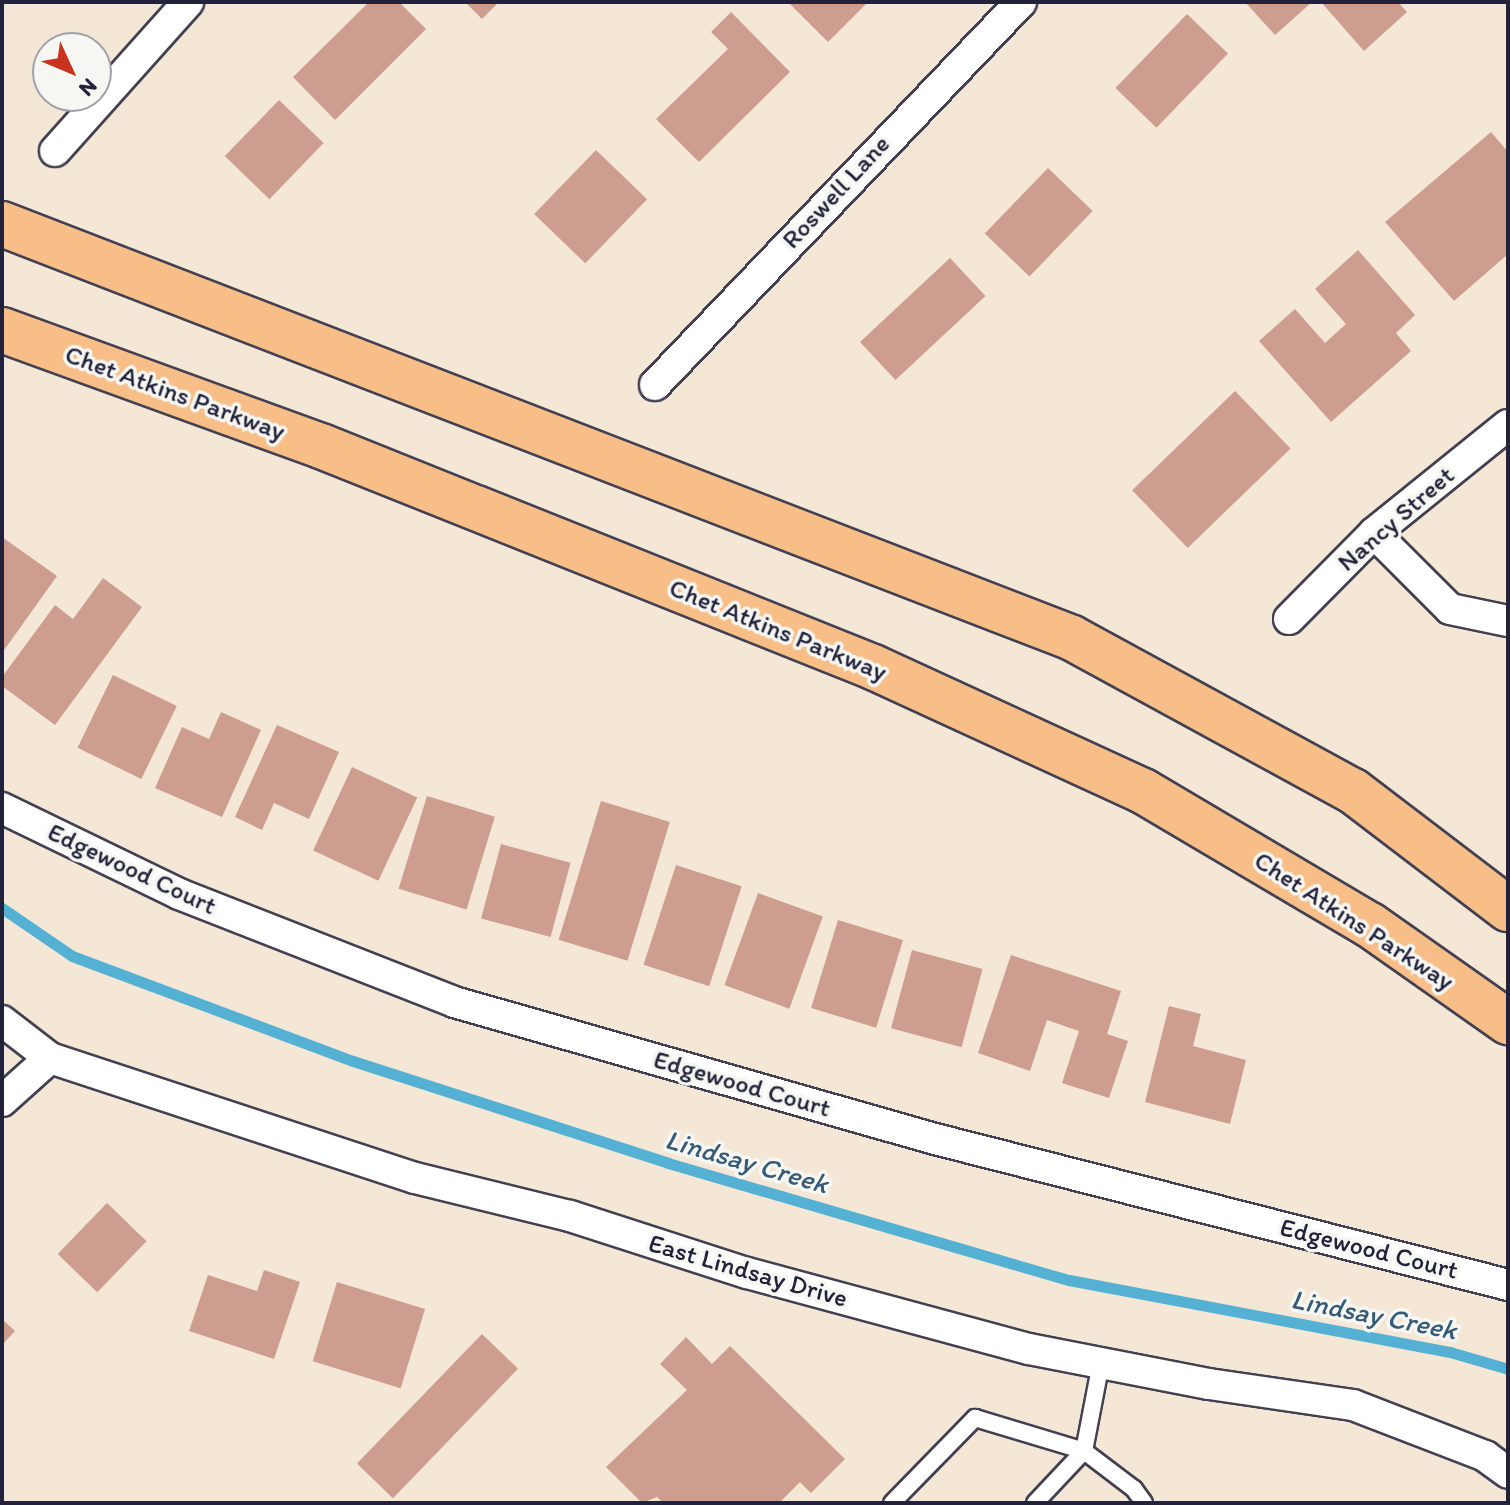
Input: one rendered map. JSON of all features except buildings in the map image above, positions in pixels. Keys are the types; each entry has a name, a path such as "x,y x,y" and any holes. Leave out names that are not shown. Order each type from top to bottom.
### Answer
{"highway":[{"path":"2,224 1072,638 1353,791 1508,909"},
{"name":"Chet Atkins Parkway","path":"2,330 321,446 873,667 1143,791 1370,925 1508,1022"}],"street":[{"path":"55,151 188,2"},
{"name":"Roswell Lane","path":"655,385 1021,2"},
{"name":"Nancy Street","path":"1289,619 1374,533 1508,425"},
{"path":"1374,533 1450,609 1508,621"},
{"name":"Edgewood Court","path":"2,808 179,894 454,1002 935,1139 1508,1285"},
{"name":"East Lindsay Drive","path":"2,1021 50,1058 415,1178 570,1216 762,1277 1029,1349 1353,1405 1485,1456 1508,1473"},
{"path":"2,1101 50,1058"}],"lane":[{"path":"1035,1503 1084,1451 1101,1363"},
{"path":"892,1503 975,1418 1084,1451 1134,1489 1144,1503"}],"waterway":[{"name":"Lindsay Creek","path":"2,908 72,956 353,1061 668,1163 1069,1280 1450,1352 1508,1369"}]}
